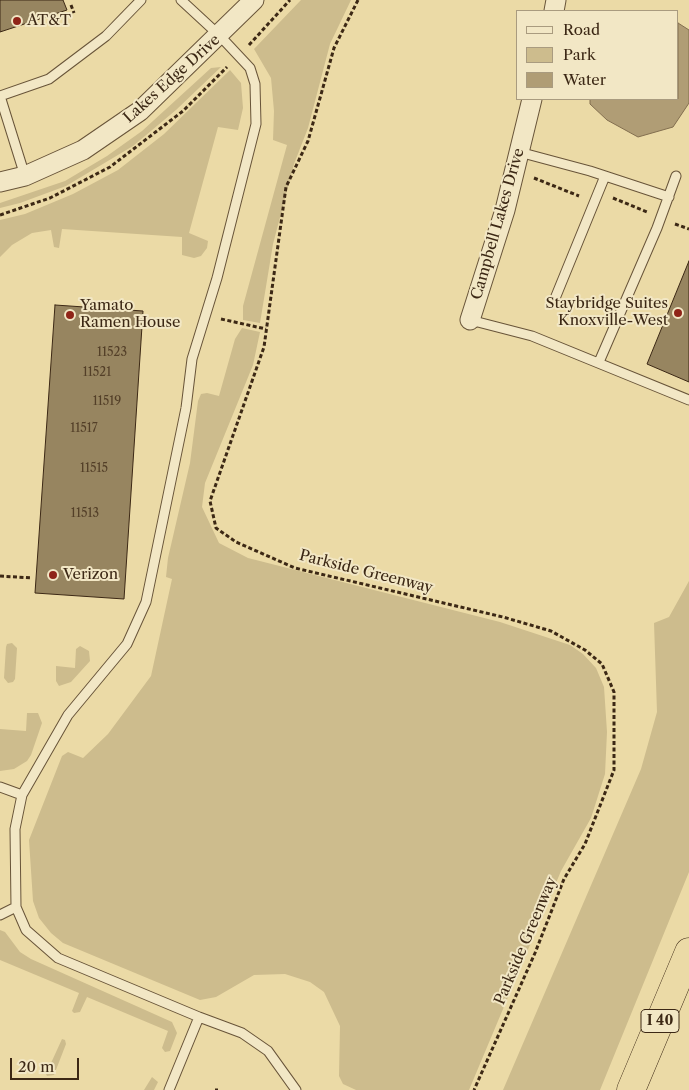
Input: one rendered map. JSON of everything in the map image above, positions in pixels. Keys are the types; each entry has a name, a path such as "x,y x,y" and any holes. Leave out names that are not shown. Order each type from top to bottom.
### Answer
{"highway":[{"name":"I 40","path":"631,1090 689,952"}],"street":[{"name":"Lakes Edge Drive","path":"0,182 25,176 83,150 140,111 220,36 254,0"},
{"name":"Campbell Lakes Drive","path":"470,320 505,210 532,100"}],"lane":[{"path":"25,176 0,96 49,79 106,36 141,0"},
{"path":"181,0 220,36 250,68 255,84 256,124 206,315 192,359 186,408 146,602 127,644 68,714 22,795 14,829 16,906 26,930 58,958 242,1033 268,1051 296,1090"},
{"path":"519,152 605,176 669,197"},
{"path":"556,296 605,176"},
{"path":"599,362 669,197 676,176"},
{"path":"470,320 532,336 689,400"},
{"path":"0,787 22,795"},
{"path":"0,915 16,906"},
{"path":"169,1090 199,1017"}],"path":[{"name":"Parkside Greenway","path":"358,0 334,48 308,141 286,187 264,347 210,501 216,528 236,542 295,568 503,617 551,631 585,650 602,664 614,692 614,770 585,844 564,879 536,954 474,1090"},
{"path":"71,5 74,13"},
{"path":"206,315 266,329"},
{"path":"0,576 32,578"}],"green space":[{"path":"301,0 351,0 330,44 308,128 294,164 273,244 260,323 243,320 243,306 287,145 273,140 274,111 271,78 254,49"},
{"path":"221,67 176,110 133,146 66,186 20,203 0,208 0,203 65,181 107,156 142,131 211,68"},
{"path":"230,70 241,83 243,108 238,130 218,127 189,233 208,241 207,248 201,256 194,258 182,255 182,237 62,229 59,248 54,247 51,230 32,233 12,245 0,257 0,220 25,214 73,194 118,170 164,134"},
{"path":"242,328 260,332 253,365 205,483 202,507 219,543 248,558 500,622 570,645 583,654 596,668 604,687 607,732 605,774 591,818 561,871 469,1090 356,1090 343,1084 339,1076 340,1026 324,992 310,982 285,974 254,975 216,997 200,1000 63,943 51,933 39,918 33,901 29,840 62,756 68,752 83,758 108,734 151,676 172,579 166,577 168,558 190,463 198,401 201,394 207,393 219,396 235,339"},
{"path":"689,581 689,872 600,1090 503,1090 641,769 657,712 654,623 669,617"},
{"path":"12,643 17,648 15,679 13,682 8,683 4,678 6,647 7,644"},
{"path":"80,646 89,651 90,661 71,682 59,686 56,681 56,666 75,668 76,649"},
{"path":"27,713 38,713 42,723 31,755 27,761 14,769 0,771 0,729 26,731"},
{"path":"0,930 5,932 20,952 31,959 172,1022 177,1033 170,1051 165,1052 162,1048 168,1031 87,997 80,1012 74,1013 72,1011 79,993 0,960"},
{"path":"62,1039 65,1040 66,1044 54,1075 47,1076 46,1074"},
{"path":"152,1077 158,1082 154,1090 144,1090"}],"water":[{"path":"679,24 689,30 689,103 673,127 638,137 607,120 590,104 590,100 679,100"}],"building":[{"name":"AT&T","path":"0,0 63,0 67,10 0,32"},
{"name":"Staybridge Suites Knoxville-West","path":"689,261 689,382 647,364"},
{"path":"55,305 143,311 124,599 35,593"}],"place":[{"name":"AT&T","path":"17,21"},
{"name":"Staybridge Suites Knoxville-West","path":"678,313"},
{"name":"Yamato Ramen House","path":"70,315"},
{"name":"Verizon","path":"53,575"}]}
